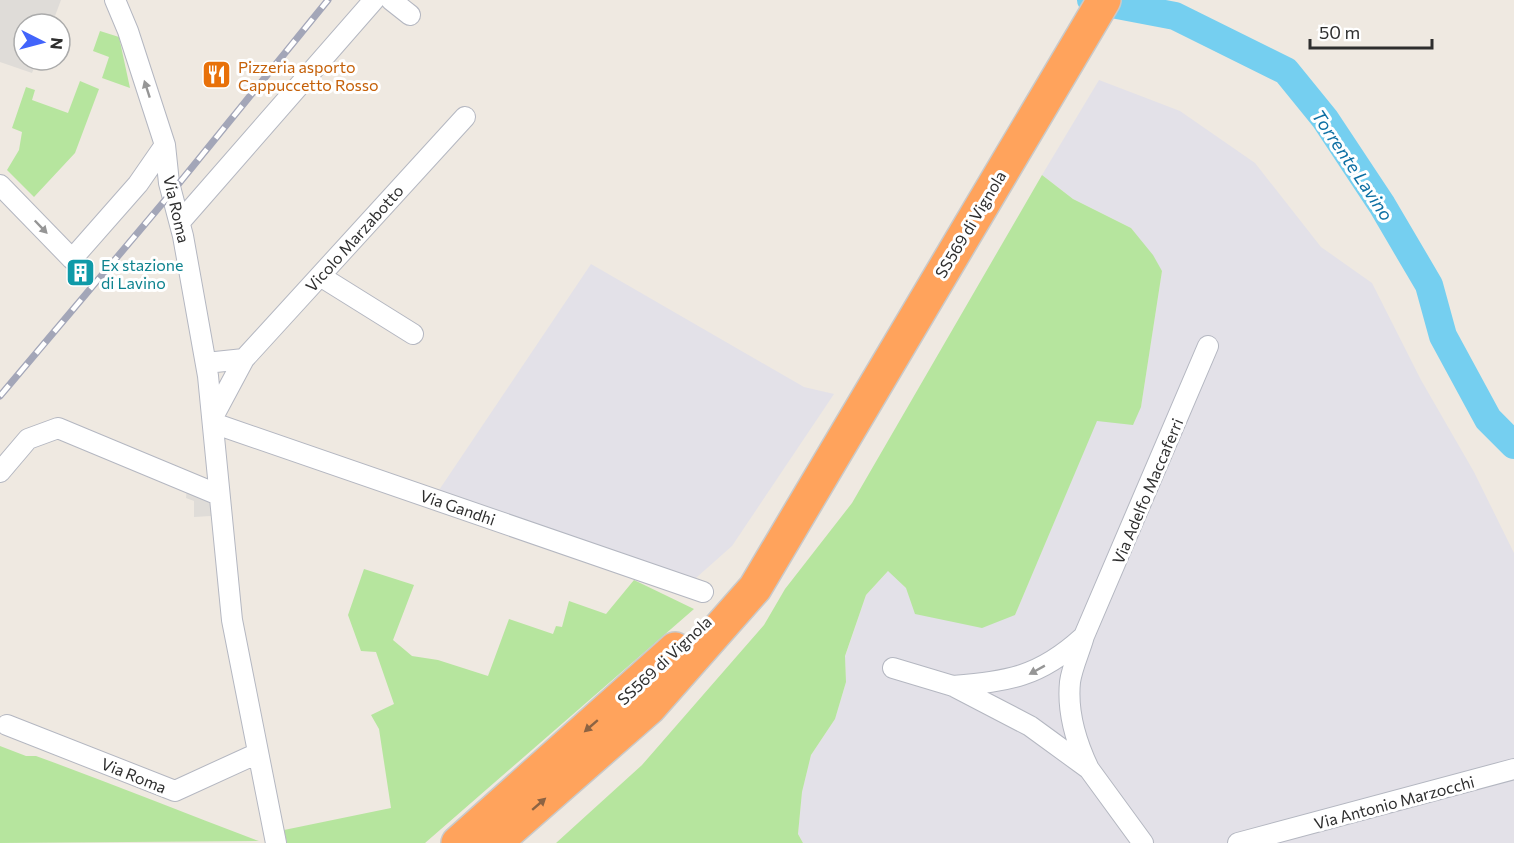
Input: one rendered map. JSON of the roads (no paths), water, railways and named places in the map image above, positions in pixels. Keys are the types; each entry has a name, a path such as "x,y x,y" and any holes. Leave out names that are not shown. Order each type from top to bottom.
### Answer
{"highway":[{"name":"SS569 di Vignola","path":"474,840 732,596 837,447 1104,0"}],"street":[{"name":"Via Roma","path":"115,0 128,31 165,145 169,183 180,222 206,363 232,620 276,843"},
{"path":"180,222 374,0"},
{"path":"391,0 410,15"},
{"name":"Vicolo Marzabotto","path":"213,420 244,359 465,117"},
{"path":"0,185 72,259 138,184 165,145"},
{"path":"138,184 158,179 169,183"},
{"path":"320,276 412,334"},
{"name":"Via Adelfo Maccaferri","path":"1089,769 1078,746 1071,709 1070,681 1084,636 1208,346"},
{"path":"206,363 244,359"},
{"name":"Via Gandhi","path":"213,420 703,591"},
{"path":"0,472 28,439 57,428 219,495"},
{"name":"Via Adelfo Maccaferri","path":"953,686 999,682 1028,675 1064,655 1084,636"},
{"path":"893,668 953,686 1030,726 1089,769 1143,843"},
{"name":"Via Roma","path":"7,724 175,791 258,753"},
{"name":"Via Antonio Marzocchi","path":"1238,843 1514,769"}],"waterway":[{"name":"Torrente Lavino","path":"1091,0 1175,16 1286,71 1325,119 1382,205 1429,285 1443,336 1488,419 1514,445"}],"railway":[{"path":"0,396 172,192 328,0"}],"place":[{"name":"Pizzeria asporto Cappuccetto Rosso","path":"217,75"},
{"name":"Ex stazione di Lavino","path":"80,273"}]}
